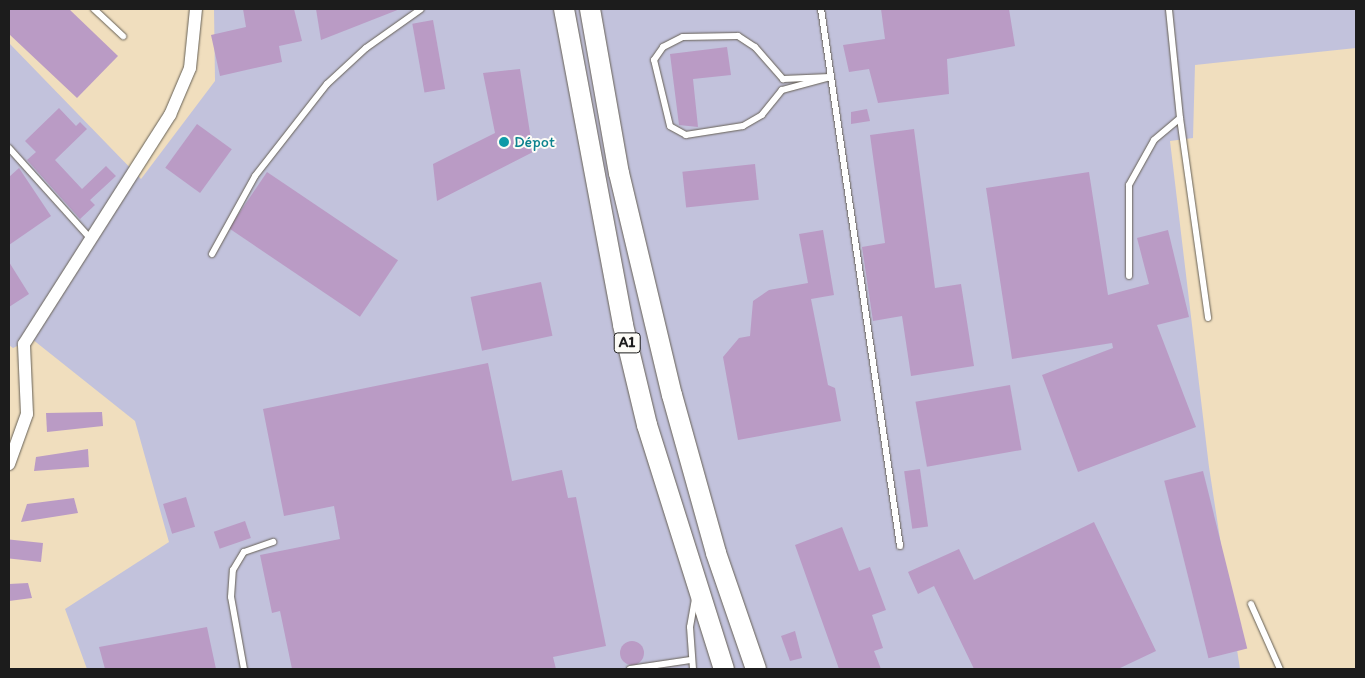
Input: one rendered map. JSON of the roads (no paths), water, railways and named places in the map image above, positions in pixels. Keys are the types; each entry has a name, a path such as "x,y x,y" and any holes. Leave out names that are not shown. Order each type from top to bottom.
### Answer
{"highway":[{"name":"A1","path":"564,9 622,325 696,589 724,669"},
{"name":"A1","path":"590,9 619,173 672,395 716,553 756,669"}],"street":[{"path":"9,464 27,414 24,344 89,237 178,98 196,44 196,9"}],"lane":[{"path":"94,9 122,36"},
{"path":"212,254 255,176 315,97 366,48 421,9"},
{"path":"821,9 900,546"},
{"path":"1169,9 1180,118 1208,318"},
{"path":"738,36 755,47 783,79 830,77 782,90 762,115 743,126 686,135 670,126 664,111 654,60 664,47 683,37 738,36"},
{"path":"1129,276 1129,185 1154,140 1180,118"},
{"path":"9,148 89,237"},
{"path":"244,669 231,597 233,570 244,552 274,542"},
{"path":"692,669 690,660 696,589"},
{"path":"1251,604 1280,669"},
{"path":"630,669 690,660"}],"place":[{"name":"Dépot","path":"504,142"}]}
